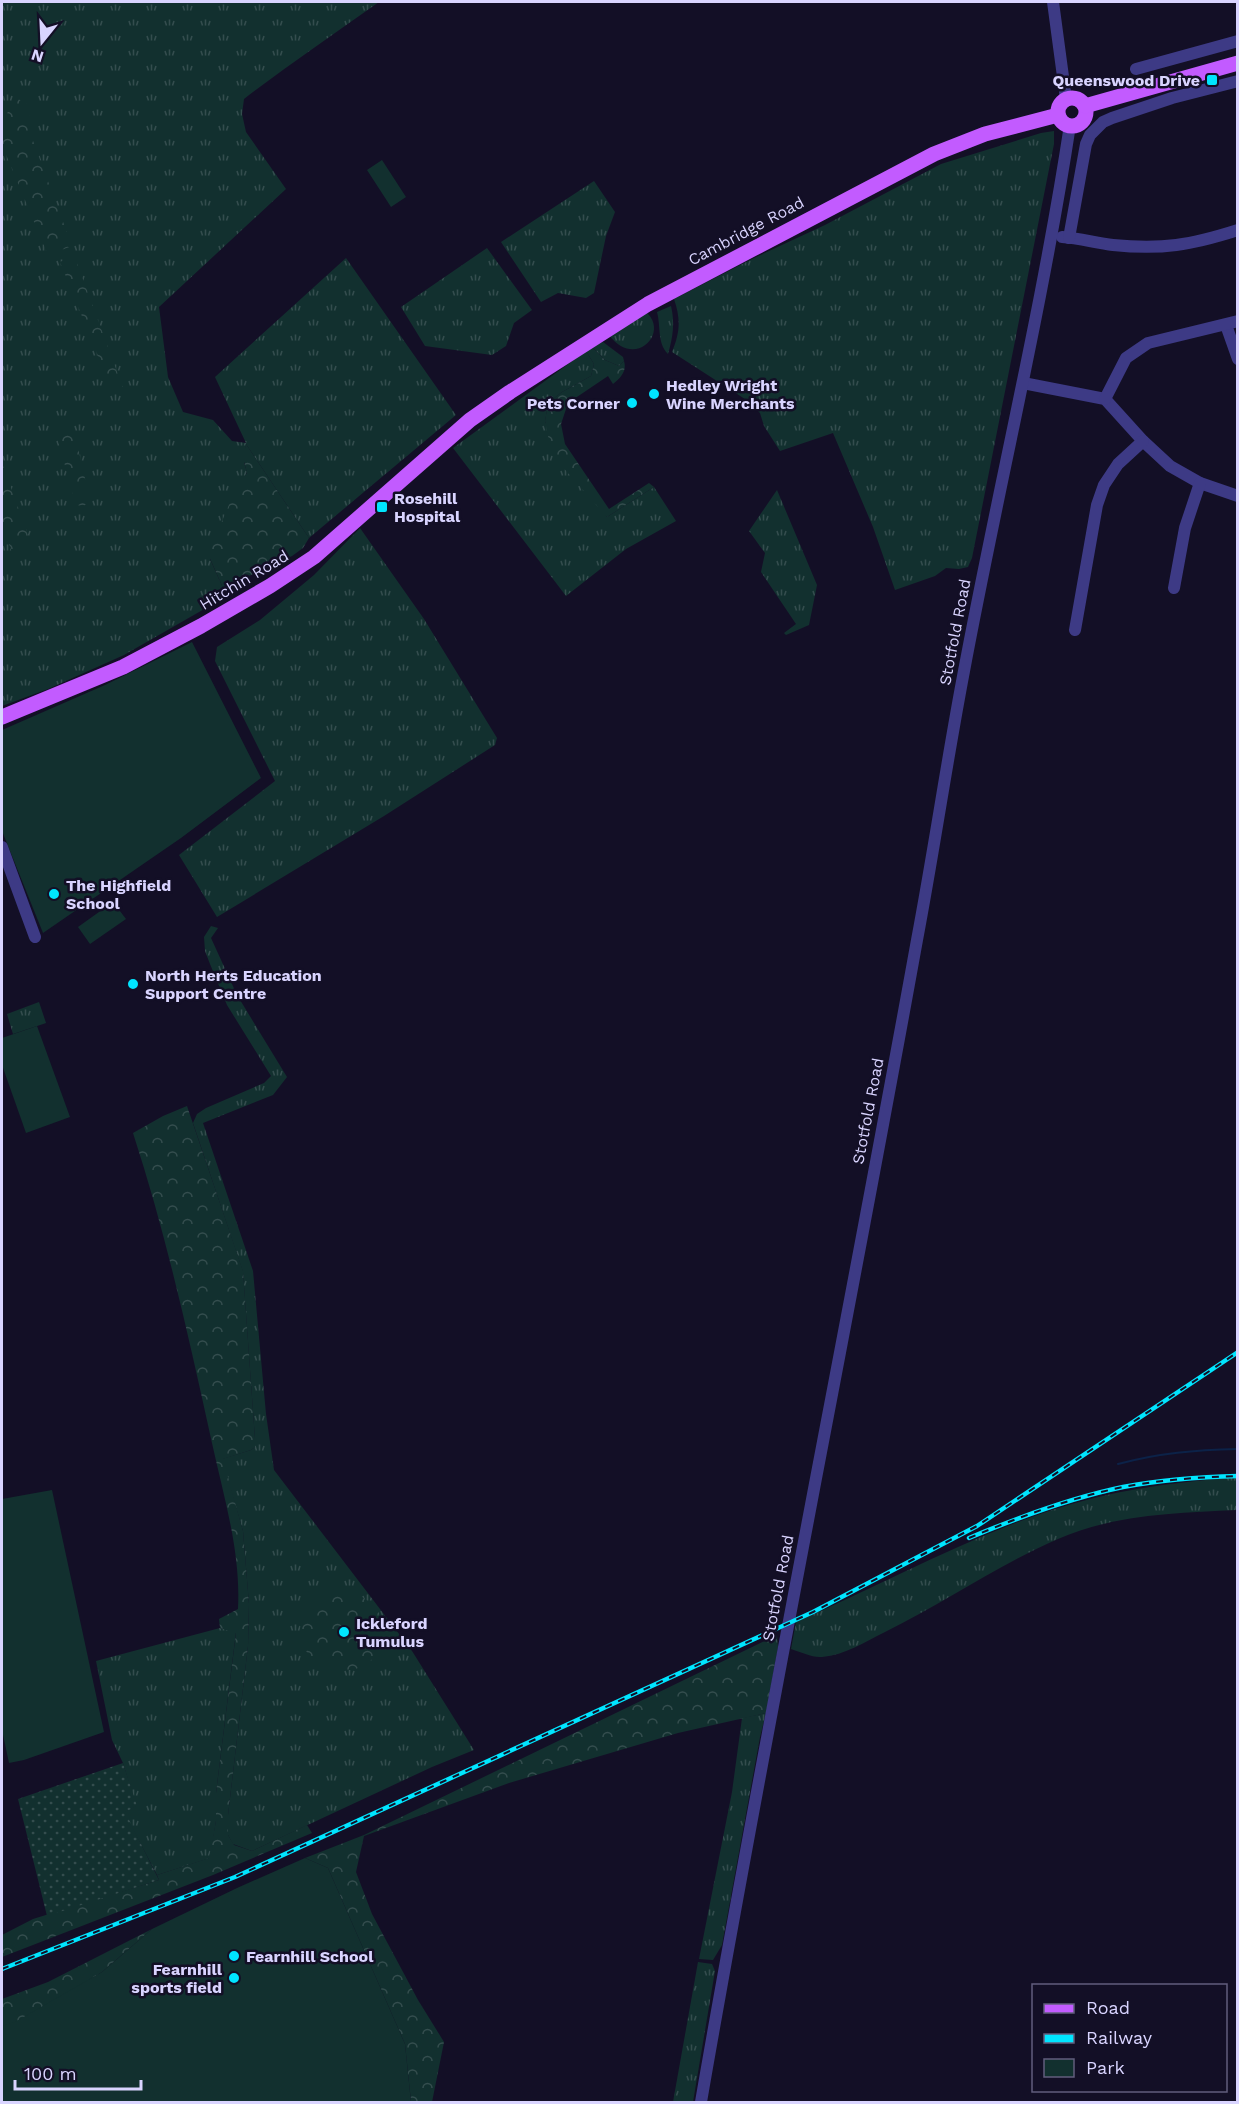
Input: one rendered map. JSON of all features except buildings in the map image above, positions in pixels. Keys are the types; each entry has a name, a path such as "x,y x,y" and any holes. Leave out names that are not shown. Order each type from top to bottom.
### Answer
{"main road":[{"path":"1085,106 1238,63"},
{"path":"1076,98 1085,106 1084,119 1077,125 1064,120 1059,107 1066,99 1076,98"},
{"name":"Cambridge Road","path":"470,420 648,304 934,154 985,134 1064,120"},
{"name":"Hitchin Road","path":"2,717 123,667 270,586 314,557 470,420"}],"street":[{"path":"1053,2 1066,99"},
{"path":"1136,69 1238,41"},
{"path":"1156,64 1162,84"},
{"path":"1069,238 1086,144 1090,135 1103,122 1172,99 1238,81"},
{"name":"Stotfold Road","path":"701,2103 737,1894 918,939 963,673 1051,237 1064,120"},
{"path":"1051,237 1111,245 1173,247 1238,230"},
{"path":"1105,399 1126,358 1148,343 1232,323 1238,359"},
{"path":"1023,383 1105,399 1143,441 1170,466 1200,483 1238,496"},
{"path":"1075,630 1097,505 1104,484 1118,464 1143,441"},
{"path":"1174,588 1185,528 1200,483"},
{"path":"2,847 35,938"}],"green space":[{"path":"2,2 379,2 244,99 242,114 246,132 286,189 159,307 168,377 183,412 213,420 232,441 246,443 215,377 346,258 456,415 309,538 246,444 244,463 247,472 210,559 223,588 217,591 206,608 124,655 48,689 2,706"},
{"path":"15,97 33,108 28,120 29,130 72,246 48,255 2,145 3,122"},
{"path":"1054,131 1054,144 972,558 968,567 946,568 935,576 895,590 873,527 833,433 780,451 764,426 760,413 748,401 672,352 679,326 674,299 825,225 941,164"},
{"path":"382,160 406,197 391,207 367,170"},
{"path":"594,181 615,212 606,236 594,293 586,298 558,293 541,302 501,242"},
{"path":"487,248 532,310 514,323 506,346 492,355 425,346 401,307"},
{"path":"74,255 123,388 113,393 60,262"},
{"path":"671,306 673,330 668,354 662,345 657,312"},
{"path":"645,311 652,319 654,329 652,337 646,344 639,348 629,349 619,345 609,335"},
{"path":"603,342 623,357 624,361 619,366 605,360 592,347"},
{"path":"592,347 605,360 619,366 624,361 624,371 613,384 608,376 568,403 561,424 565,444 609,509 649,483 654,487 607,517 552,455 545,421 548,403 562,392 591,376 594,364 586,351"},
{"path":"586,351 594,364 591,376 562,392 548,403 545,422 607,517 654,487 676,521 626,549 566,596 453,448"},
{"path":"59,427 67,428 75,435 90,500 84,506 76,505 57,437"},
{"path":"246,444 309,538 303,548 292,556 223,588 208,554 237,486 247,473 243,458"},
{"path":"2,463 32,546 12,553 2,523"},
{"path":"777,490 817,585 809,625 786,635 784,633 796,624 761,572 765,553 749,531"},
{"path":"360,528 424,619 497,738 495,745 384,816 217,917 179,855 275,781 215,661 217,647 260,620 314,575"},
{"name":"The Highfield School","path":"192,642 261,778 181,838 43,933 2,831 2,730 105,685"},
{"path":"113,902 126,919 90,944 78,927"},
{"path":"211,926 218,928 211,938 237,995 287,1077 273,1095 203,1123 253,1271 266,1414 274,1470 412,1651 474,1750 432,1767 252,1851 233,1844 228,1835 228,1815 248,1646 249,1604 243,1531 222,1459 255,1447 243,1272 193,1123 197,1114 206,1108 264,1083 271,1076 227,1005 210,964 205,951 204,937"},
{"path":"39,1002 46,1023 13,1034 7,1014"},
{"path":"37,1026 70,1117 26,1133 2,1065 2,1038"},
{"path":"187,1106 243,1271 255,1439 255,1447 251,1450 223,1459 243,1531 249,1604 248,1646 228,1815 228,1835 234,1845 252,1851 307,1825 312,1833 213,1875 2,1957 2,1935 33,1919 159,1880 157,1875 209,1858 216,1821 216,1793 236,1633 220,1628 219,1619 238,1609 237,1567 226,1505 186,1325 156,1209 133,1133"},
{"path":"1237,1478 1237,1510 1146,1516 1102,1524 1036,1549 907,1621 847,1651 818,1657 791,1649 796,1622 955,1548 1019,1522 1073,1503 1117,1493 1161,1485"},
{"path":"52,1490 104,1732 24,1760 9,1763 2,1730 2,1499"},
{"path":"341,1588 354,1592 372,1604 379,1613 384,1633 383,1642 374,1658 359,1668 350,1670 311,1657 305,1648 300,1632 301,1623 310,1608 324,1596"},
{"path":"220,1628 236,1632 210,1858 157,1875 124,1812 136,1806 123,1763 112,1740 96,1661"},
{"path":"777,1635 778,1647 766,1713 678,1733 509,1783 364,1836 356,1872 372,1914 418,2000 444,2042 432,2102 411,2102 405,2044 328,1868 305,1858 364,1835"},
{"path":"766,1713 722,1945 713,1960 699,1959 732,1792 742,1718"},
{"path":"123,1763 137,1806 125,1812 159,1880 47,1916 18,1799"},
{"name":"Fearnhill sports field","path":"305,1858 328,1868 405,2044 411,2102 2,2102 3,2026 15,2022 102,1972 152,1929"},
{"path":"152,1929 102,1972 28,2018 2,2028 2,1999 48,1982"},
{"path":"698,1962 712,1964 715,1971 693,2102 673,2102"}],"waterway":[{"path":"1118,1464 1177,1453 1238,1449"}],"railway":[{"path":"2,1969 235,1877 813,1612 977,1526 1238,1352"},
{"path":"969,1538 1045,1509 1103,1491 1166,1481 1238,1476"}],"place":[{"name":"Queenswood Drive","path":"1212,80"},
{"name":"Hedley Wright Wine Merchants","path":"654,394"},
{"name":"Pets Corner","path":"632,403"},
{"name":"Rosehill Hospital","path":"382,507"},
{"name":"The Highfield School","path":"54,894"},
{"name":"North Herts Education Support Centre","path":"133,984"},
{"name":"Ickleford Tumulus","path":"344,1632"},
{"name":"Fearnhill School","path":"234,1956"},
{"name":"Fearnhill sports field","path":"234,1978"}]}
